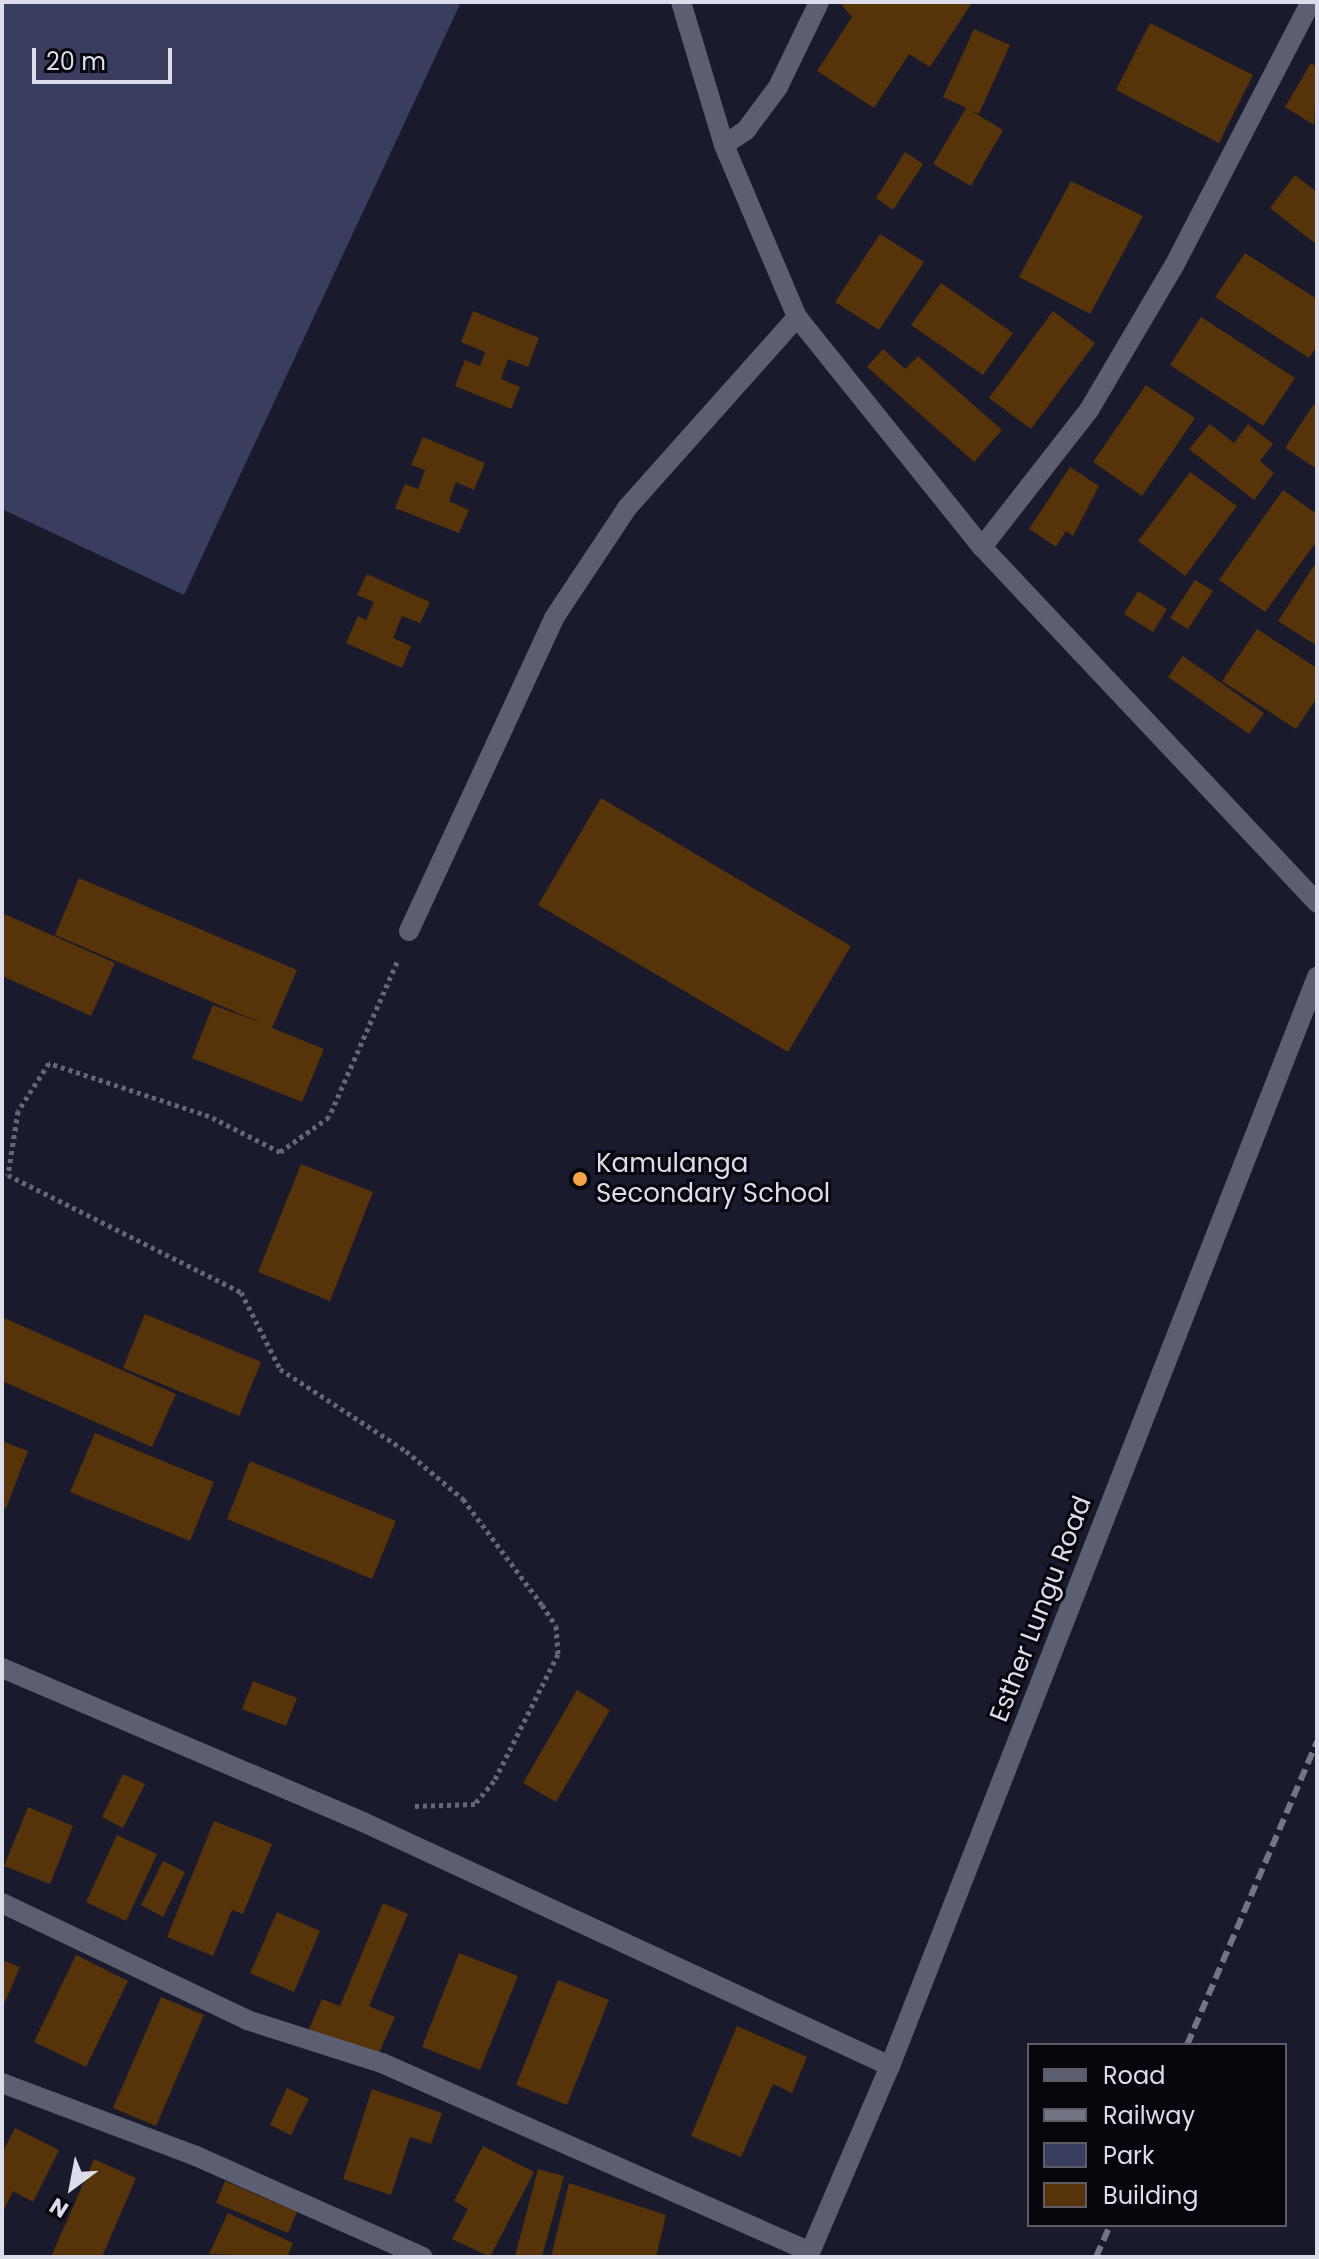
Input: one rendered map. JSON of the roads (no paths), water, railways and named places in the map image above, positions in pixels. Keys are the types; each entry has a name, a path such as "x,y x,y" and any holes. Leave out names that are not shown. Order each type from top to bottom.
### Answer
{"street":[{"path":"681,2 724,145 797,317 982,547 1317,903"},
{"path":"724,145 746,130 778,87 819,2"},
{"path":"982,547 1089,410 1175,264 1311,2"},
{"path":"409,931 554,618 627,508 797,317"},
{"name":"Esther Lungu Road","path":"809,2255 890,2066 1317,977"},
{"path":"2,1668 363,1822 890,2066"},
{"path":"2,1903 247,2020 382,2063 809,2255"},
{"path":"2,2083 196,2156 423,2257"}],"railway":[{"path":"1188,2043 1317,1742"},
{"path":"1096,2257 1109,2227"}],"place":[{"name":"Kamulanga Secondary School","path":"580,1179"}]}
